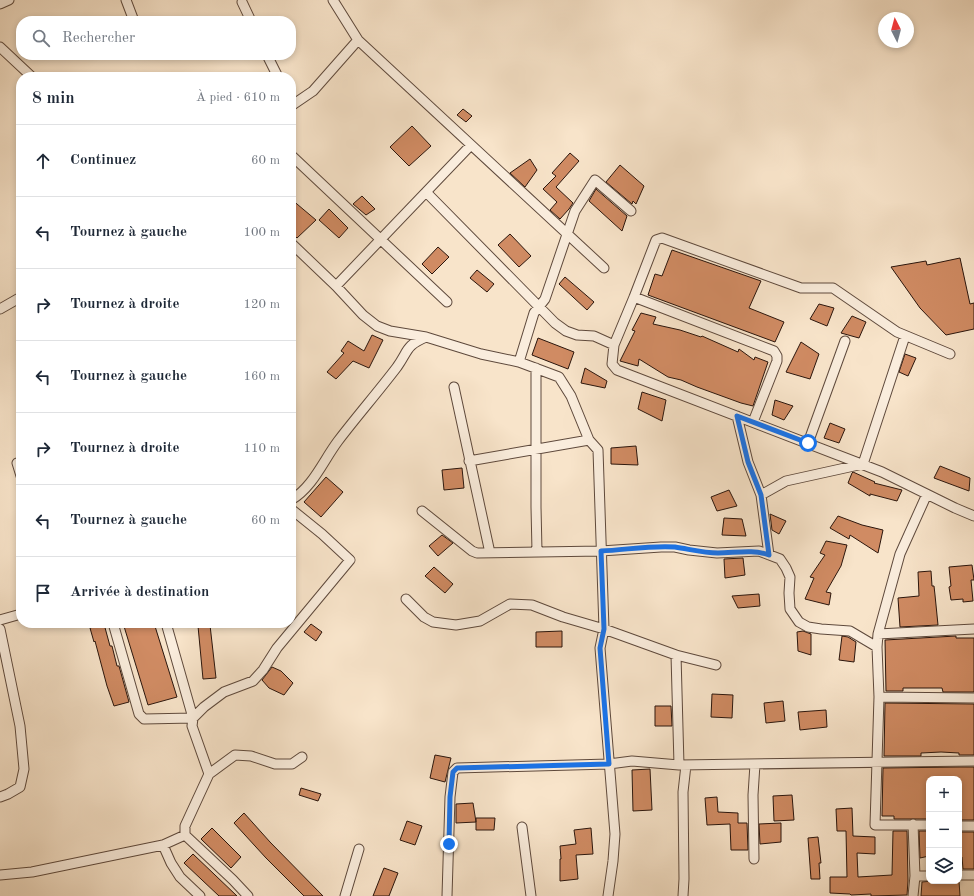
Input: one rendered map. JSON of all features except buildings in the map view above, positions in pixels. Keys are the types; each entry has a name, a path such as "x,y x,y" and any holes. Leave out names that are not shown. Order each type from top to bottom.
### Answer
{"street":[{"path":"0,4 9,0"},
{"path":"126,0 132,16"},
{"path":"333,0 358,40 604,268"},
{"path":"242,2 249,16"},
{"path":"296,102 312,91 358,40"},
{"path":"0,47 27,72"},
{"path":"270,60 276,72"},
{"path":"336,286 471,145"},
{"path":"296,160 447,302"},
{"path":"519,362 534,313 545,299 575,211 595,180 631,211"},
{"path":"426,192 555,323 566,331 577,335 594,336 614,345"},
{"path":"950,354 897,332 833,288 801,288 662,238 656,240 614,345 612,364 617,370 863,464 974,516"},
{"path":"296,248 336,286 363,315 376,326 390,331 426,337 481,354 519,362 559,377 570,396 589,440 598,450 604,629 600,648 615,834 608,896"},
{"path":"634,298 774,351 777,356 777,361 753,422"},
{"path":"0,309 16,300"},
{"path":"863,464 905,336"},
{"path":"296,496 305,490 318,473 337,442 398,366 408,349 414,342 426,337"},
{"path":"808,443 846,341"},
{"path":"536,368 537,551"},
{"path":"454,387 490,553"},
{"path":"737,416 748,462 761,495 769,555"},
{"path":"469,461 589,440"},
{"path":"761,495 786,481 863,464"},
{"path":"926,825 876,825 876,763 879,697 877,647 878,634 900,554 927,494"},
{"path":"422,511 472,551 490,553 601,551 661,547 675,547 717,553 759,551 780,559 786,568 790,578 790,609 799,622 808,627 850,631 877,647"},
{"path":"296,513 322,534 350,560 296,625"},
{"path":"406,599 424,617 433,622 463,625 480,621 510,604 532,605 676,655 716,666"},
{"path":"0,620 16,615"},
{"path":"114,628 139,714 144,719 193,718 204,707 224,692 253,681 263,670 277,648 294,628"},
{"path":"167,628 193,718 192,726 209,774"},
{"path":"0,629 20,726 24,769 20,788 0,797"},
{"path":"878,634 974,629"},
{"path":"676,655 683,765 683,896"},
{"path":"879,697 974,698"},
{"path":"248,896 185,835 185,826 209,774 234,755 251,756 275,764 292,764 302,757"},
{"path":"447,896 450,797 453,772 457,768 609,764 632,761 683,765 974,761"},
{"path":"754,859 753,795 755,764"},
{"path":"913,824 915,876 913,896"},
{"path":"962,826 974,826"},
{"path":"522,827 531,896"},
{"path":"0,875 32,872 163,845 185,835"},
{"path":"163,845 171,863 180,877 200,896"},
{"path":"345,896 359,849"},
{"path":"962,876 974,875"},
{"path":"915,876 926,876"}],"route":[{"path":"449,844 450,797 453,772 457,768 609,764 600,648 604,629 601,551 675,547 717,553 759,551 769,555 761,495 748,462 737,416 808,443"}]}
